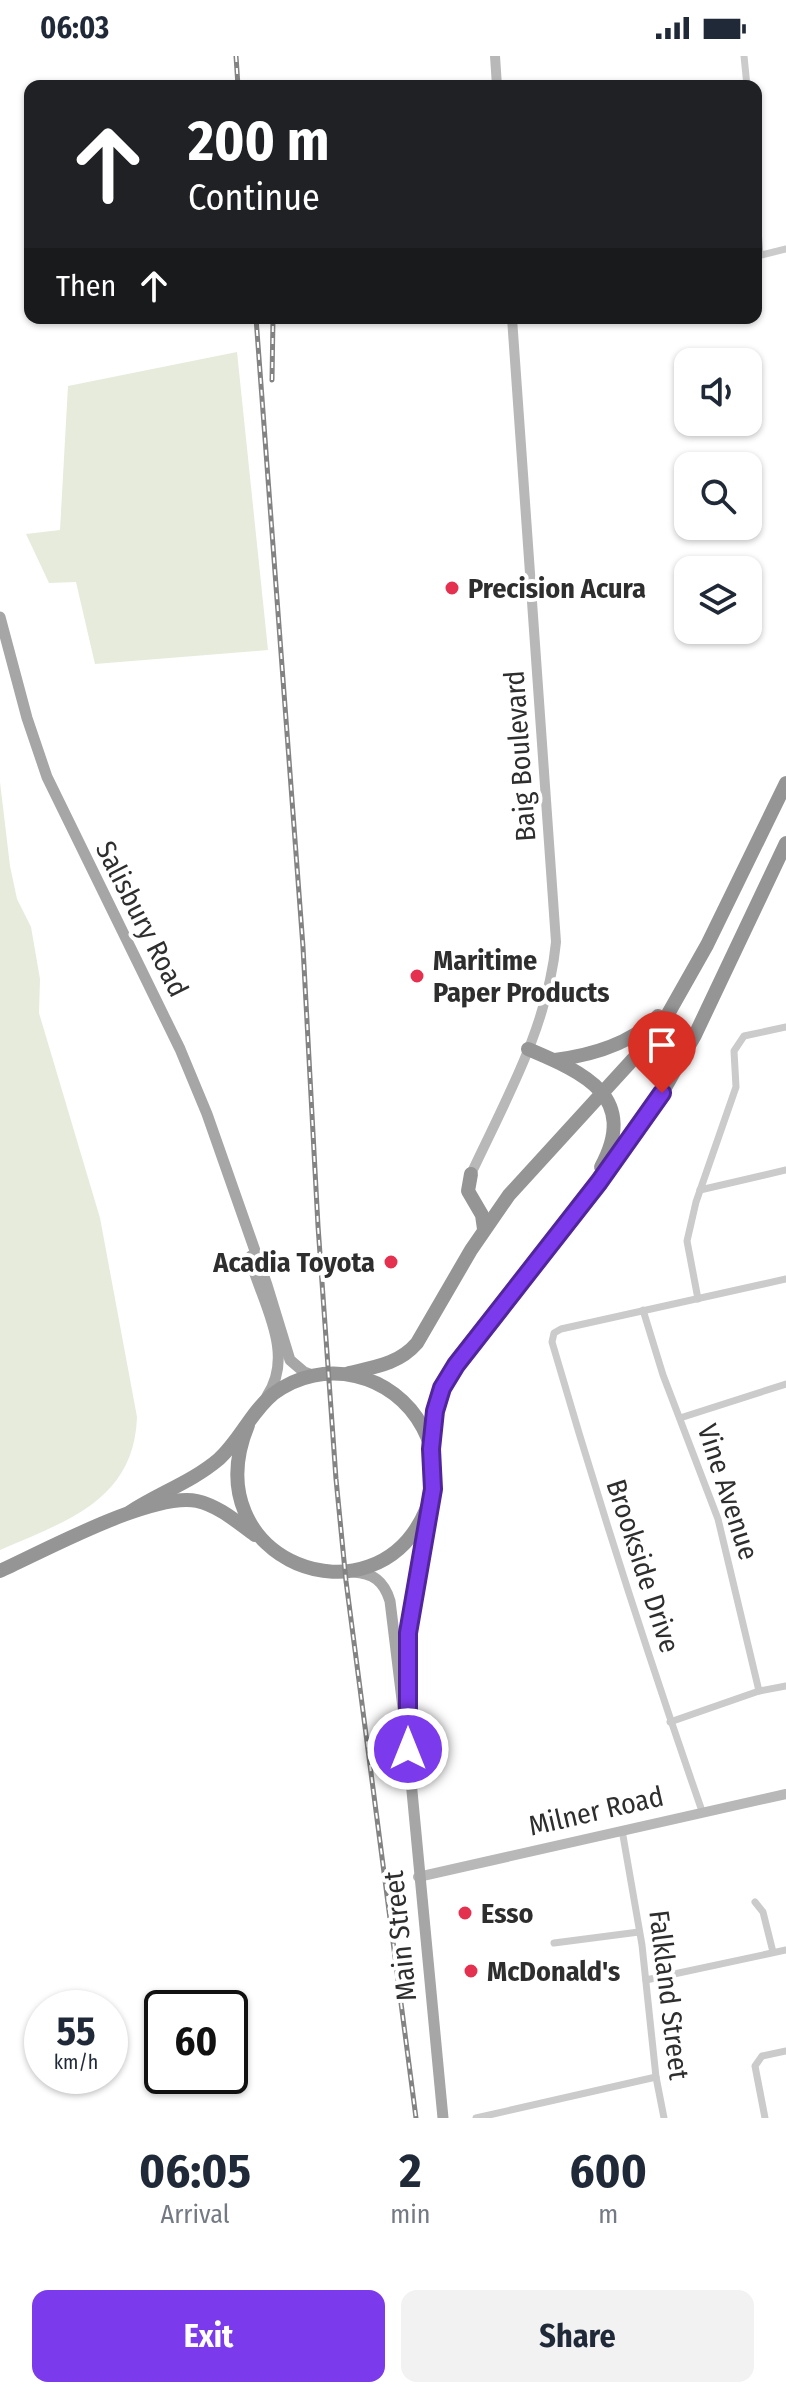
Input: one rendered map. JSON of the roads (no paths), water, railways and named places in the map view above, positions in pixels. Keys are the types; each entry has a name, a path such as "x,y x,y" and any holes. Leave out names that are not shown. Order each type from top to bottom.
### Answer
{"highway":[{"path":"0,1571 130,1512 206,1469 221,1457 257,1411 282,1389 312,1375 346,1373 394,1362 412,1349 484,1229 532,1168 660,1026 687,982 786,783"},
{"path":"431,1449 436,1404 446,1380 630,1141 678,1067 786,843"},
{"path":"555,1060 592,1053 636,1034 653,1022 687,982"},
{"path":"528,1049 590,1079 604,1091 612,1114 613,1140 577,1210"},
{"path":"471,1174 468,1191 482,1215 484,1229"},
{"path":"130,1512 157,1503 195,1500 219,1509 280,1555 308,1568 344,1571 381,1560 397,1550 411,1536 430,1502 434,1476 431,1449 426,1433 407,1404 379,1383 346,1373"},
{"path":"248,1425 238,1455 237,1487 247,1517 265,1543"}],"main road":[{"name":"Salisbury Road","path":"0,617 27,718 47,777 180,1049 207,1114 290,1360 312,1375"},
{"name":"Salisbury Road","path":"249,1240 253,1268 280,1357 273,1388 257,1411"},
{"name":"Main Street","path":"408,1749 408,1633 430,1502"},
{"name":"Main Street","path":"344,1571 364,1572 386,1589 408,1749 443,2118"}],"street":[{"path":"495,56 497,80"},
{"path":"744,56 746,80"},
{"path":"762,254 786,249"},
{"name":"Baig Boulevard","path":"471,1174 542,1015 551,981 557,924 512,324"},
{"path":"698,1299 687,1241 700,1190 736,1087 734,1051 744,1036 786,1027"},
{"path":"700,1190 786,1170"},
{"path":"643,1310 786,1279"},
{"name":"Brookside Drive","path":"643,1310 554,1333 552,1342 601,1510 702,1811"},
{"name":"Vine Avenue","path":"643,1310 663,1375 718,1519 759,1691"},
{"path":"680,1418 786,1384"},
{"path":"670,1722 759,1691 786,1686"},
{"name":"Milner Road","path":"418,1877 786,1794"},
{"name":"Falkland Street","path":"622,1830 664,2118"},
{"path":"755,1902 763,1912 773,1952"},
{"path":"554,1943 639,1932"},
{"path":"646,1980 786,1950"},
{"path":"765,2118 755,2066 762,2056 786,2051"},
{"path":"476,2118 656,2077"}],"railway":[{"path":"236,56 238,80"},
{"path":"256,324 303,947 336,1479 346,1581 416,2118"},
{"path":"272,380 273,324"}],"place":[{"name":"Precision Acura","path":"452,588"},
{"name":"Maritime Paper Products","path":"417,976"},
{"name":"Acadia Toyota","path":"391,1262"},
{"name":"Esso","path":"465,1913"},
{"name":"McDonald's","path":"471,1971"}]}
